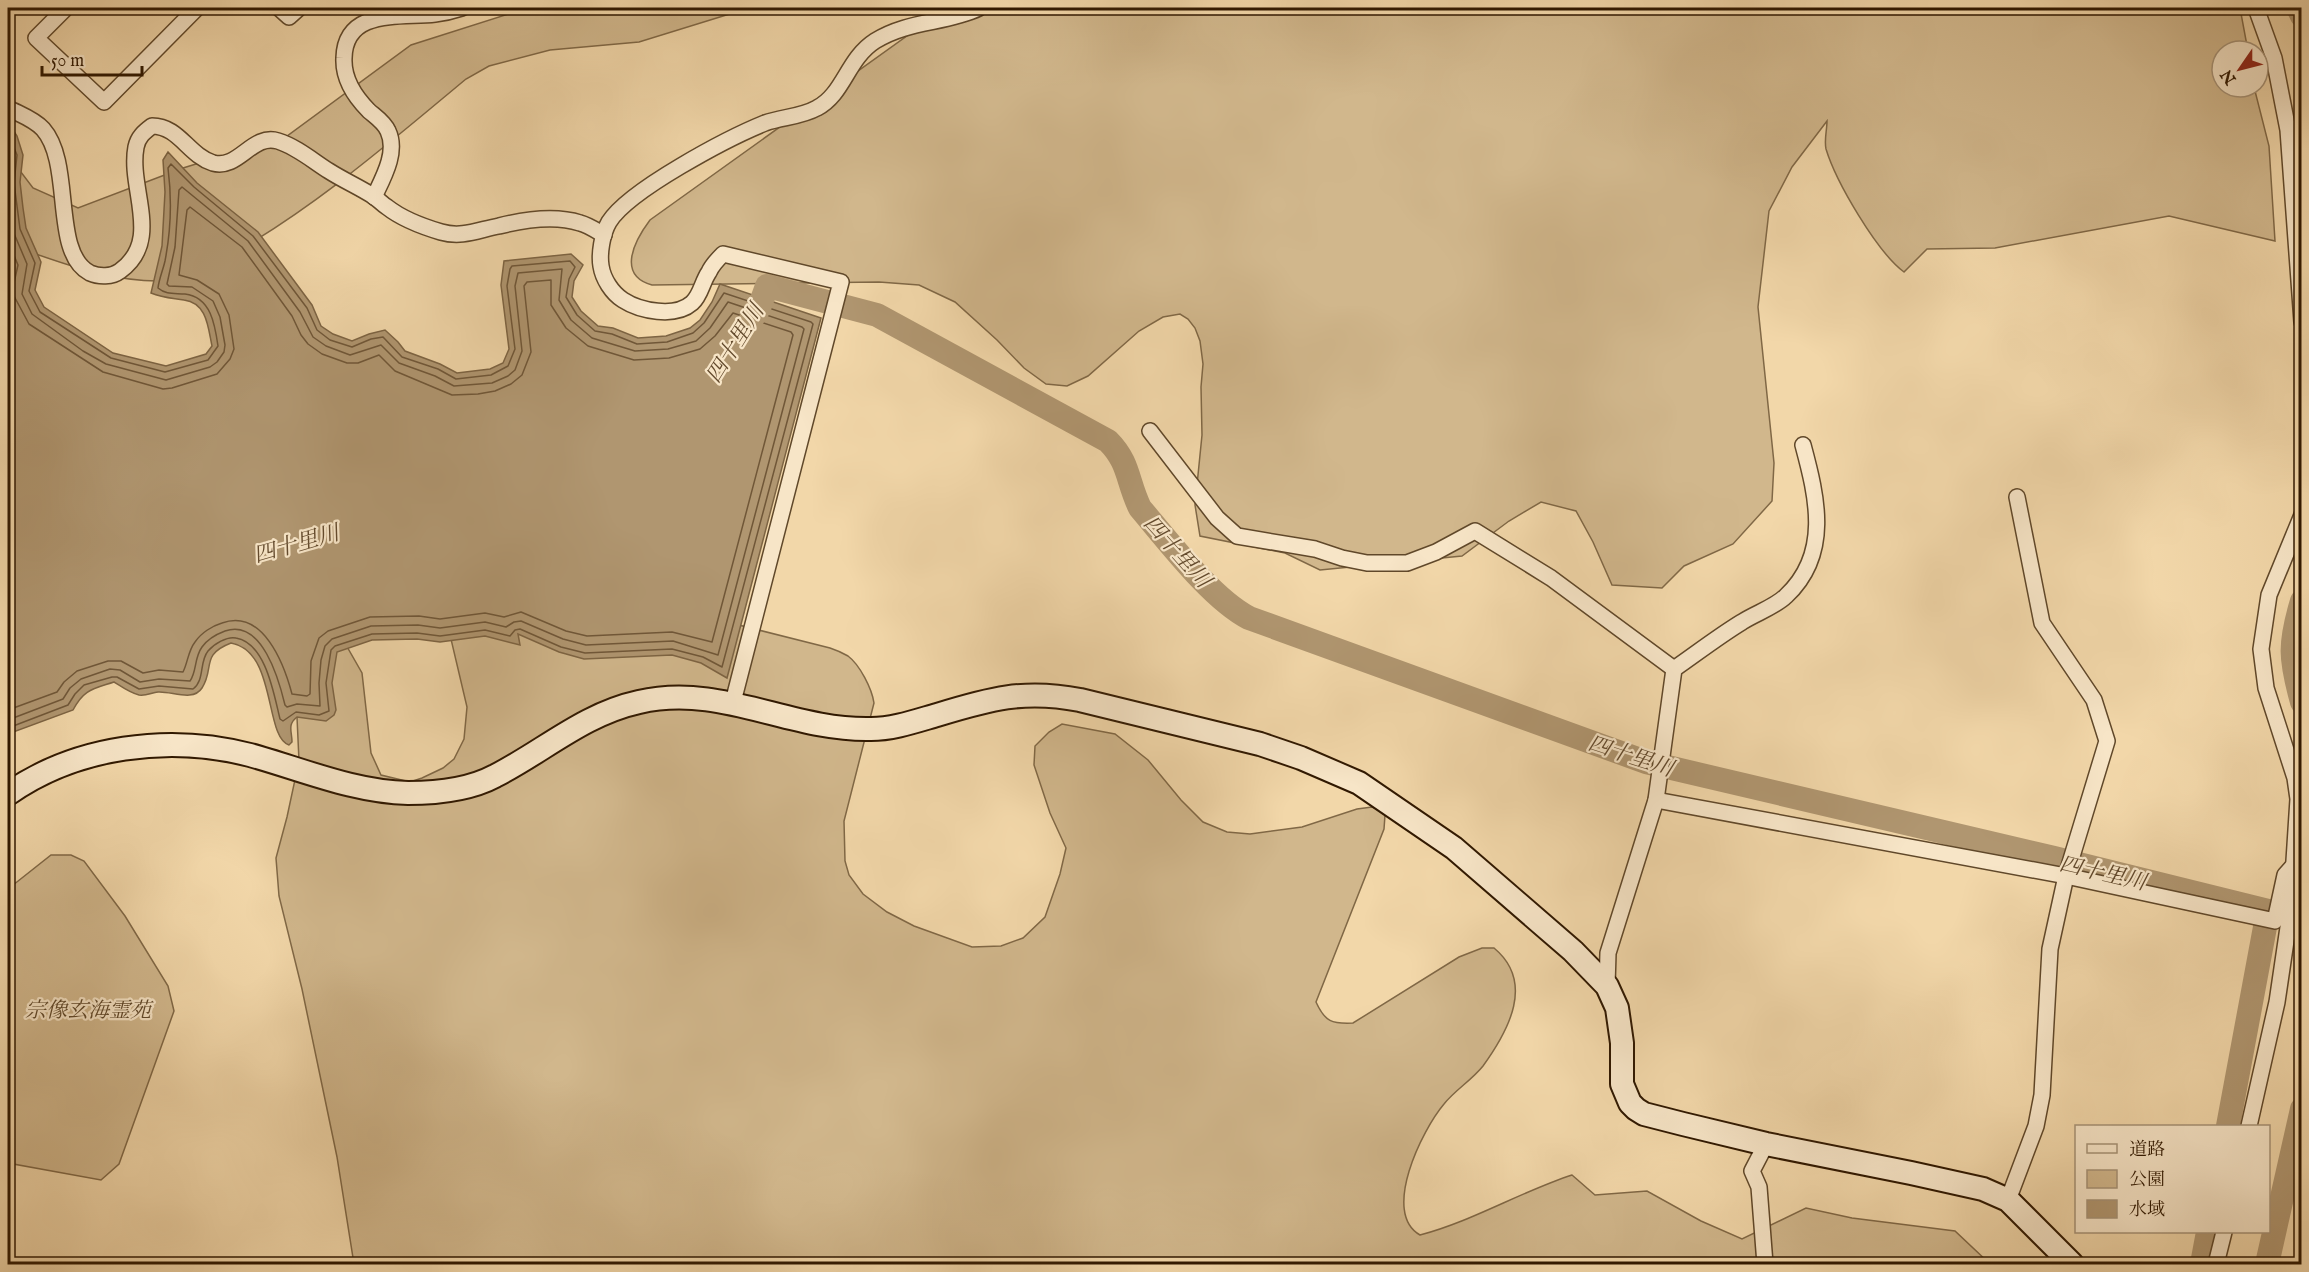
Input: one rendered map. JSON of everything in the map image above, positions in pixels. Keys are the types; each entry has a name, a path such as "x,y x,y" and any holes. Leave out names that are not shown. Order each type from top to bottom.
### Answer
{"street":[{"path":"66,8 36,38 104,102 197,8"},
{"path":"279,8 289,17 299,8"},
{"path":"374,196 388,164 390,145 388,132 379,119 359,100 348,81 344,56 347,42 353,30 363,23 462,8"},
{"path":"733,702 841,282 723,254 709,271 698,297 690,305 670,312 653,310 623,301 605,279 601,266 604,235 609,223 620,208 658,180 723,143 763,124 804,114 829,100 860,53 875,41 909,25 979,8"},
{"path":"2256,8 2274,58 2288,130 2301,322"},
{"path":"8,108 35,122 50,139 60,173 70,243 82,266 88,272 96,275 116,274 128,266 139,247 142,216 135,172 136,146 139,137 152,126 161,126 177,134 203,159 215,163 225,164 235,160 264,140 277,141 374,196 397,213 440,232 460,236 513,223 556,219 582,223 604,235"},
{"path":"1150,431 1217,518 1237,537 1315,549 1367,563 1407,563 1436,552 1475,531 1551,578 1674,669"},
{"path":"1607,986 1608,953 1656,800 1674,669 1742,622 1786,597 1804,574 1814,548 1818,524 1816,492 1803,445"},
{"path":"2008,1200 2036,1126 2042,1095 2050,949 2066,876 2106,741 2094,700 2042,623 2017,497"},
{"path":"2249,1125 2277,1002 2291,907 2298,799 2295,777 2266,688 2261,649 2269,595 2301,514"},
{"path":"8,794 58,766 94,754 140,746 189,746 246,754 366,788 387,792 436,792 478,784 496,776 570,730 614,709 639,702 678,697 733,702 816,725 840,729 875,729 910,722 988,700 1021,695 1053,695 1260,744 1301,758 1359,783 1454,848 1573,951 1607,986 1617,1008 1622,1043 1622,1084 1630,1103 1636,1109 1683,1125 1983,1190 2008,1200 2072,1264"},
{"path":"1656,800 2066,876 2275,921 2285,875 2293,866"},
{"path":"1765,1264 1760,1187 1752,1172 1766,1144"},
{"path":"2216,1264 2224,1233"}],"green space":[{"path":"527,8 749,8 639,42 550,50 489,66 466,79 379,151 289,219 189,278 161,281 116,277 72,266 8,244 8,155 33,188 78,208 183,168 287,136 411,45"},
{"path":"946,8 2240,8 2246,39 2210,39 2210,99 2257,99 2269,146 2275,241 2169,216 1995,248 1927,249 1904,272 1870,233 1848,197 1826,149 1827,121 1792,167 1769,211 1758,307 1774,463 1772,501 1733,544 1684,566 1662,588 1612,585 1576,511 1541,502 1509,521 1462,556 1320,570 1285,553 1200,536 1195,505 1202,435 1203,364 1200,341 1195,328 1188,319 1180,314 1163,317 1139,331 1088,376 1067,386 1046,384 1024,368 955,302 919,285 879,282 652,285 641,280 634,273 632,265 632,256 639,237 650,220"},
{"path":"434,567 711,618 830,648 848,656 865,678 874,703 844,821 845,861 849,875 863,894 887,912 914,926 972,947 1001,946 1023,938 1045,917 1060,874 1066,848 1050,813 1034,765 1035,746 1049,732 1062,724 1115,734 1148,760 1181,800 1203,822 1227,832 1250,834 1302,827 1357,809 1372,807 1380,810 1385,815 1384,829 1316,1002 1323,1014 1334,1022 1353,1023 1459,957 1482,948 1494,948 1506,961 1513,976 1515,991 1514,1006 1509,1022 1493,1052 1479,1071 1444,1104 1425,1132 1416,1151 1409,1171 1404,1209 1409,1224 1420,1235 1459,1222 1572,1175 1595,1195 1647,1191 1701,1221 1742,1239 1806,1208 1852,1218 1955,1231 1990,1264 354,1264 337,1157 302,989 279,896 276,858 299,761 297,717 300,669 346,645 362,673 371,753 381,775 410,782 443,768 454,759 464,739 467,707"},
{"name":"宗像玄海霊苑","path":"51,855 71,855 84,861 125,916 168,986 174,1011 119,1164 101,1180 8,1163 8,889"}],"water":[{"path":"8,122 17,136 23,155 20,182 23,208 26,228 41,262 35,290 44,307 113,353 166,366 206,354 212,346 205,317 198,306 192,302 151,293 162,246 165,192 163,160 168,152 197,183 258,232 312,305 321,326 333,334 352,341 385,330 405,351 457,373 490,369 503,363 509,349 501,285 504,261 571,254 583,265 574,281 572,297 581,311 598,326 613,328 638,338 666,336 690,328 700,320 720,284 821,318 727,678 701,663 672,655 584,659 559,652 518,634 520,645 485,636 440,642 417,639 372,640 337,652 332,683 336,710 334,715 326,721 297,717 291,726 292,742 289,745 281,739 276,727 263,677 256,661 246,649 231,643 215,652 210,662 206,681 198,692 188,695 158,692 139,695 114,682 85,694 73,710 8,734"}],"waterway":[{"path":"2298,8 2302,16"},
{"name":"四十里川","path":"747,326 759,308 767,286 877,315 1108,441 1124,465 1140,508 1206,584 1249,618 1646,762 2268,911 2228,1125"},
{"path":"2302,601 2293,641 2293,662 2302,702"},
{"path":"2267,1264 2302,1109"},
{"name":"四十里川","path":"2202,1264 2208,1233"}]}
